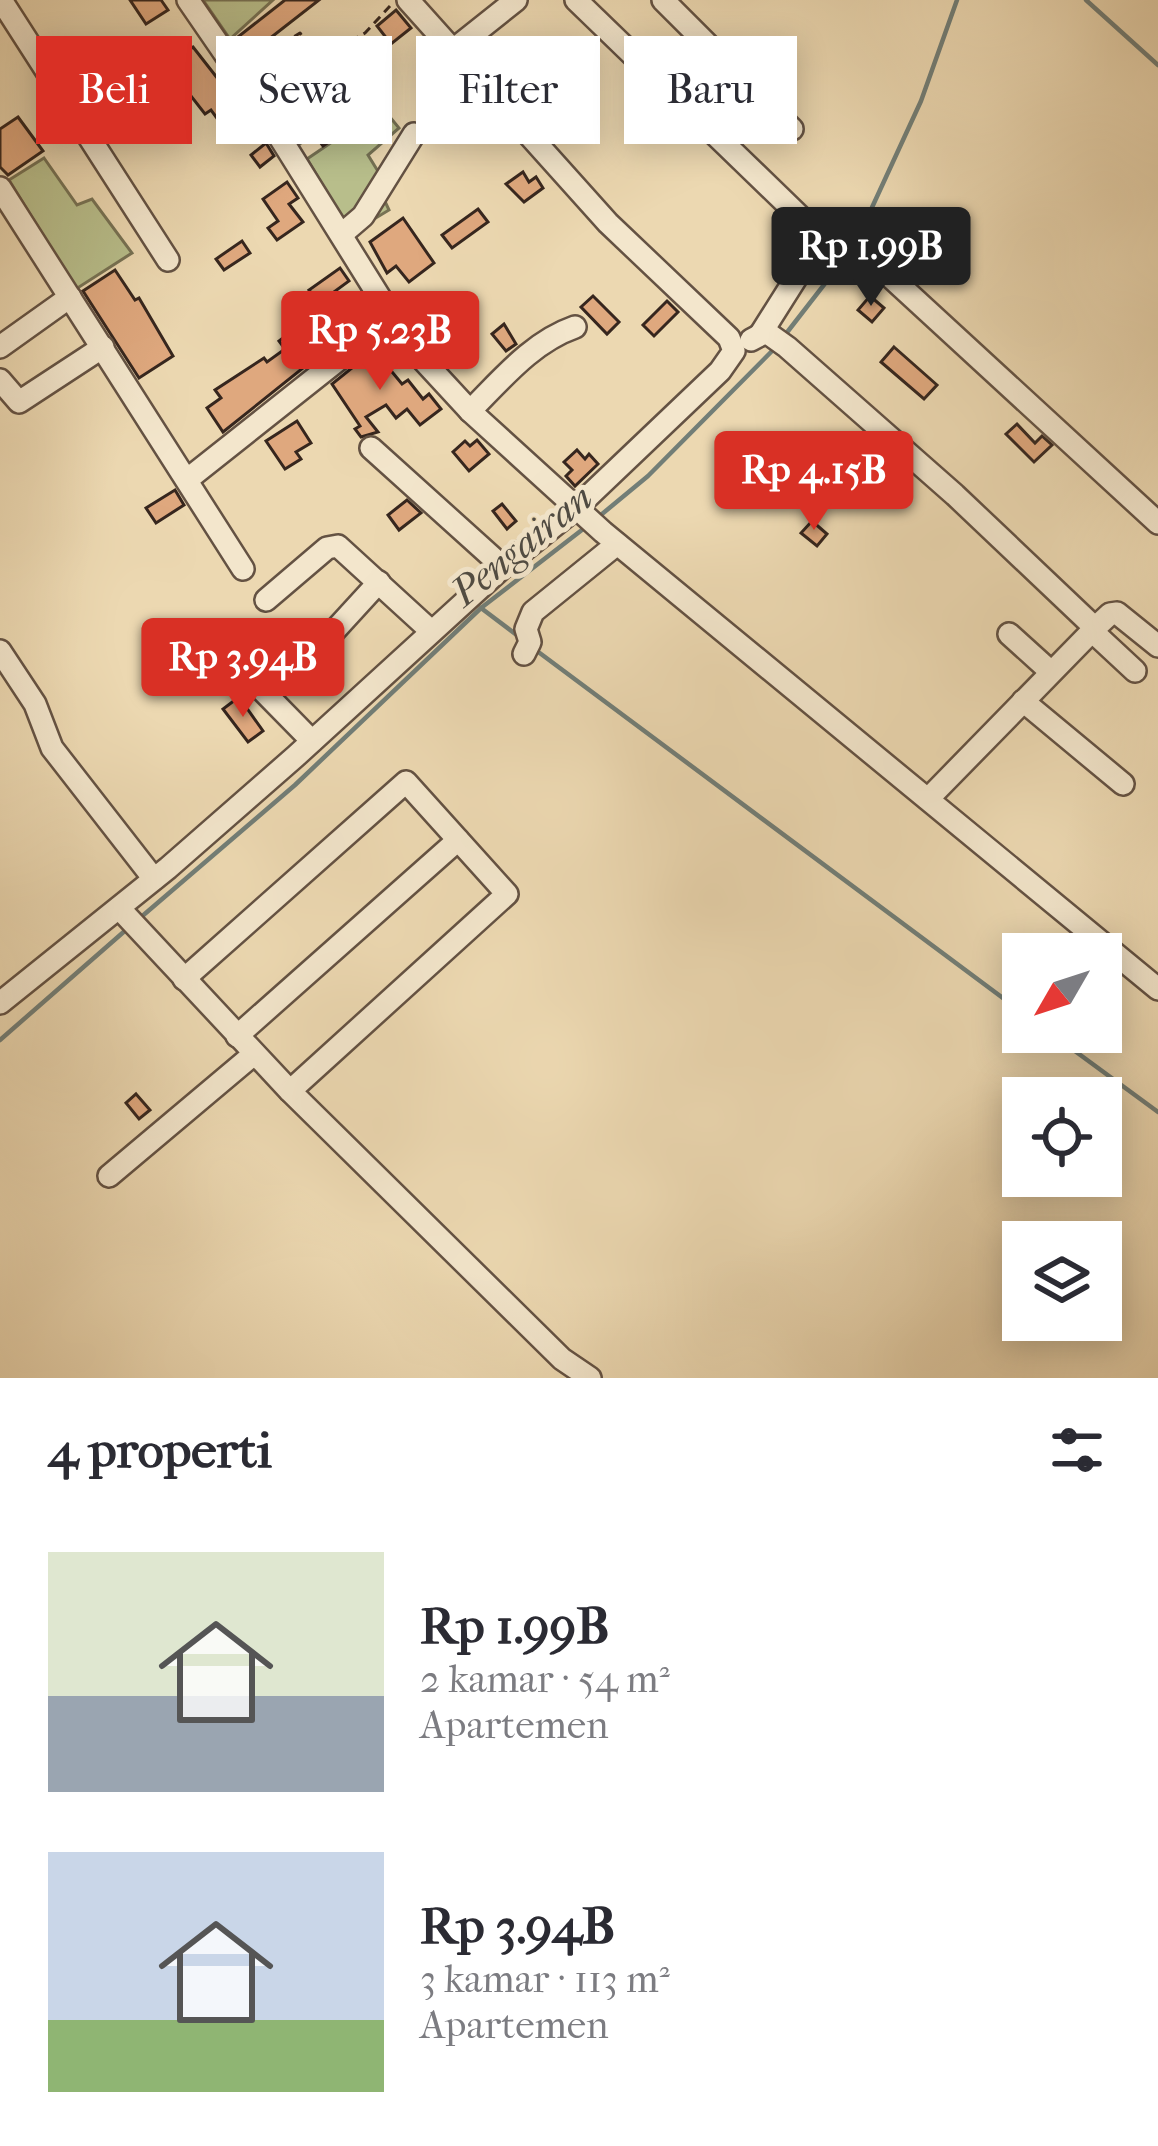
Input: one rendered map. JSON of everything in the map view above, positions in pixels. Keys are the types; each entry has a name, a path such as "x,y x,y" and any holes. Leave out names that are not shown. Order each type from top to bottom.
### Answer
{"street":[{"path":"1,0 168,260"},
{"path":"188,0 216,41"},
{"path":"408,0 439,36"},
{"path":"471,36 516,0"},
{"path":"576,0 822,238"},
{"path":"663,0 699,36"},
{"path":"342,234 370,205 414,134"},
{"path":"285,144 410,346 470,411 610,538 1158,989"},
{"path":"536,144 608,223 729,338 734,351"},
{"path":"0,188 243,569"},
{"path":"0,1004 125,914 154,879 502,567 578,511 720,371 734,351 774,340 822,238 836,232 856,243 1158,523"},
{"path":"0,347 70,297"},
{"path":"188,479 392,318"},
{"path":"470,411 532,350 575,327"},
{"path":"774,340 955,495 1135,671"},
{"path":"0,380 19,403 103,347"},
{"path":"371,448 502,567"},
{"path":"527,648 528,622 544,600 610,538"},
{"path":"266,600 334,545 431,631"},
{"path":"314,652 379,582"},
{"path":"928,800 1114,613 1158,646"},
{"path":"1009,634 1051,672"},
{"path":"209,636 312,741"},
{"path":"0,651 35,704 52,748 154,879"},
{"path":"1023,701 1123,784"},
{"path":"184,979 406,782 507,895 290,1091"},
{"path":"237,1036 458,840"},
{"path":"125,914 290,1091 562,1359 590,1378"},
{"path":"109,1176 254,1054"}],"path":[{"path":"359,36 396,0"}],"green space":[{"path":"203,0 273,0 233,36 228,36"},
{"path":"329,144 381,144 368,155 387,186 382,195 389,210 351,233 307,159"},
{"path":"44,158 77,205 92,199 132,253 76,289 9,180"}],"building":[{"path":"130,0 161,0 168,10 146,24"},
{"path":"285,0 319,0 273,36 239,36"},
{"path":"396,10 411,28 392,43 392,36 385,36 377,26"},
{"path":"192,48 216,76 216,117 211,110 205,114 192,97"},
{"path":"18,117 43,151 8,175 0,167 0,129"},
{"path":"267,144 274,156 260,167 251,155"},
{"path":"523,172 529,182 536,177 543,188 524,202 506,184"},
{"path":"287,182 298,198 289,204 303,222 277,240 268,228 278,221 263,199"},
{"path":"478,209 488,222 452,248 442,235"},
{"path":"403,218 434,263 409,282 396,266 387,273 370,242"},
{"path":"242,241 250,253 224,270 216,259"},
{"path":"340,268 349,281 319,303 309,290"},
{"path":"115,270 135,300 139,298 173,356 139,378 83,291"},
{"path":"593,296 619,322 607,334 581,307"},
{"path":"870,296 884,308 872,322 858,310"},
{"path":"667,301 678,312 654,336 643,325"},
{"path":"362,307 369,316 350,331 343,321"},
{"path":"504,324 516,344 506,351 492,334"},
{"path":"292,331 313,360 223,432 207,408 221,398 215,390 285,349 279,341"},
{"path":"379,346 388,357 383,361 402,384 408,380 423,399 429,394 441,409 420,425 407,409 396,418 386,405 366,417 378,432 361,437 355,429 360,426 332,384"},
{"path":"894,347 937,385 924,399 881,362"},
{"path":"297,421 311,443 296,452 301,459 285,469 266,441"},
{"path":"1017,424 1035,443 1042,436 1052,445 1034,462 1006,434"},
{"path":"477,440 489,454 469,471 453,452 465,441 470,446"},
{"path":"577,450 598,464 575,486 566,476 572,470 564,462"},
{"path":"175,490 184,505 156,523 146,508"},
{"path":"407,500 421,513 399,530 388,515"},
{"path":"502,504 516,521 507,529 493,511"},
{"path":"812,521 827,534 817,546 801,533"},
{"path":"239,697 263,731 248,742 223,709"},
{"path":"136,1094 150,1110 139,1119 126,1103"}],"waterway":[{"name":"Pengairan","path":"857,240 921,101 957,0"},
{"path":"1086,0 1158,65"},
{"name":"Pengairan","path":"785,335 851,250"},
{"name":"Pengairan","path":"596,519 648,476 774,349"},
{"name":"Pengairan","path":"140,918 295,785 481,608 587,526"},
{"path":"481,608 518,636"},
{"path":"537,651 1002,997"},
{"name":"Pengairan","path":"0,1040 127,929"},
{"path":"1078,1053 1158,1112"}]}
